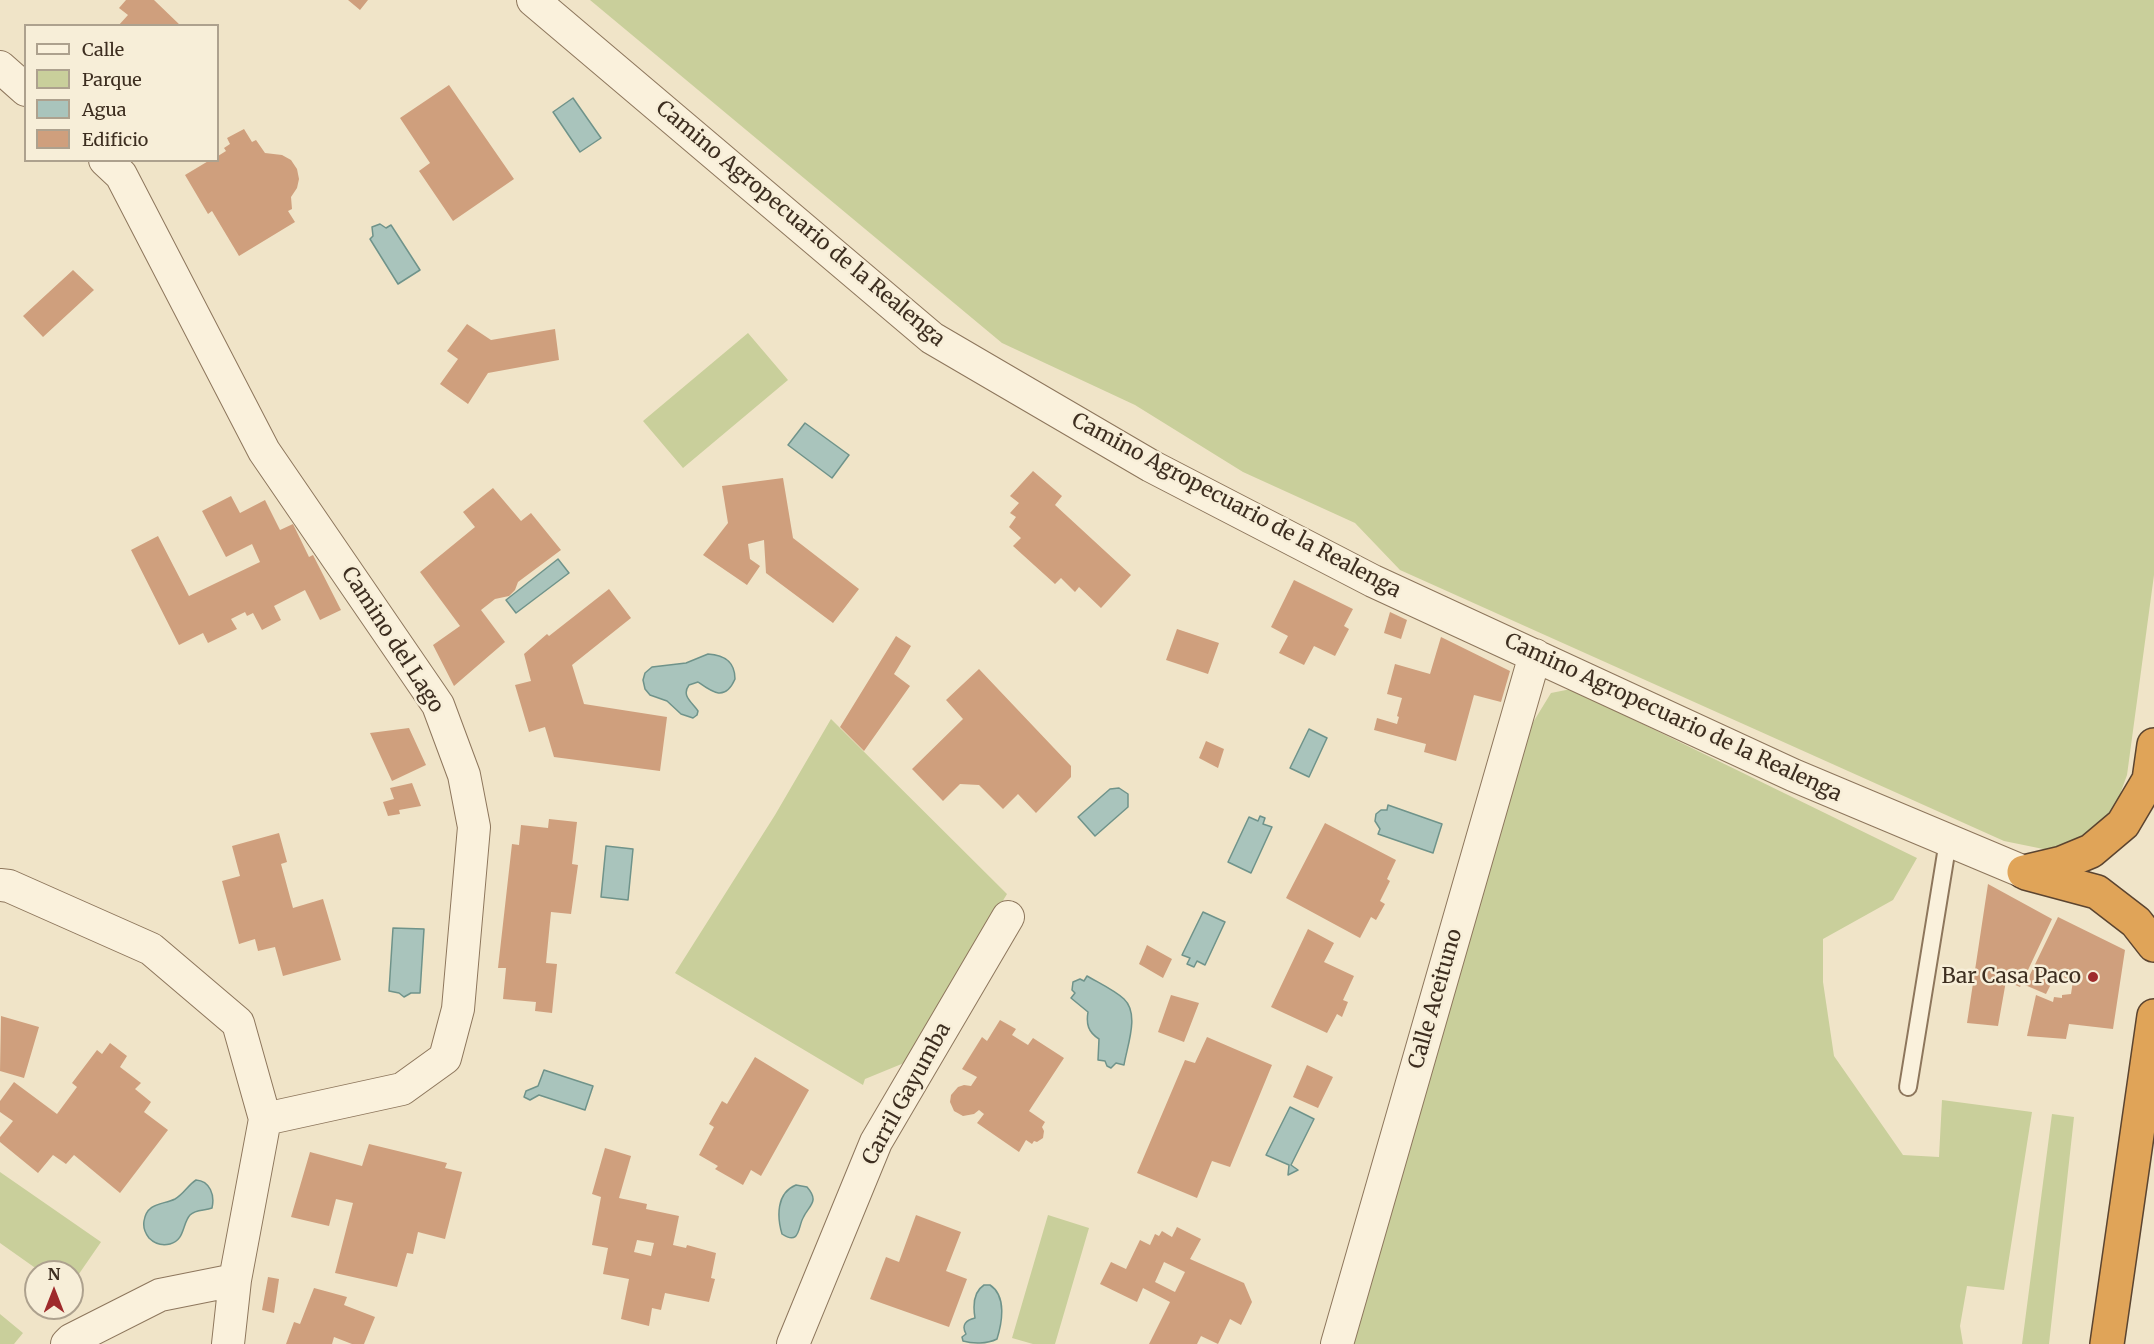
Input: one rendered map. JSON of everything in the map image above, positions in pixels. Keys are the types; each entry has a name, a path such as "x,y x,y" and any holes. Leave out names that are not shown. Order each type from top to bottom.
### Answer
{"highway":[{"path":"2024,872 2062,863 2091,851 2123,824 2149,780 2154,745"},
{"path":"2024,872 2097,892 2136,922 2154,945"},
{"path":"2107,1344 2154,1016"}],"street":[{"name":"Camino Agropecuario de la Realenga","path":"533,0 932,338 1151,466 1373,581 1793,775 2024,872"},
{"path":"0,67 24,88"},
{"name":"Camino del Lago","path":"107,162 121,175 264,451 438,705 464,775 474,827 458,1009 445,1058 402,1089 265,1119"},
{"name":"Calle Aceituno","path":"1337,1344 1535,655"},
{"path":"0,885 9,886 151,949 238,1023 265,1119 235,1280 228,1344"},
{"name":"Carril Gayumba","path":"793,1344 876,1142 1008,917"},
{"path":"67,1344 160,1295 235,1280"}],"lane":[{"path":"1908,1087 1948,841"}],"green space":[{"path":"590,0 2154,0 2154,575 2127,775 2115,808 2086,837 2058,852 2004,841 1400,570 1355,523 1243,472 1135,405 1002,343"},
{"path":"748,333 788,380 683,468 643,421"},
{"path":"1571,689 1917,858 1893,900 1823,939 1823,982 1834,1056 1903,1155 1939,1157 1942,1100 2032,1112 2004,1290 1967,1286 1960,1326 1963,1344 1354,1344 1532,724 1551,693"},
{"path":"831,719 1007,894 904,1063 865,1079 863,1085 675,973 775,815"},
{"path":"2052,1114 2074,1117 2049,1344 2022,1344"},
{"path":"0,1172 101,1242 84,1267 84,1260 24,1260 0,1243"},
{"path":"1048,1215 1089,1228 1055,1344 1033,1344 1012,1338"},
{"path":"0,1314 23,1333 14,1344 0,1344"}],"water":[{"path":"573,98 601,138 580,152 553,112"},
{"path":"380,224 386,228 391,225 420,270 398,284 370,239 373,236 372,227"},
{"path":"805,423 849,455 832,478 788,445"},
{"path":"558,559 569,573 516,613 506,600"},
{"path":"708,654 728,660 733,668 735,679 723,693 713,692 698,682 689,685 687,696 698,711 693,718 681,714 667,701 650,695 645,689 643,680 645,673 652,667 686,663"},
{"path":"1309,729 1327,738 1309,777 1290,768"},
{"path":"1119,788 1128,794 1128,807 1095,836 1078,817 1110,789"},
{"path":"1388,805 1442,824 1433,853 1378,834 1380,829 1375,821 1376,814 1381,810 1387,810"},
{"path":"1260,816 1265,818 1263,824 1272,827 1251,873 1228,862 1249,817 1258,821"},
{"path":"606,846 633,849 628,900 601,897"},
{"path":"1203,912 1225,922 1205,965 1197,961 1194,967 1187,964 1190,958 1182,955"},
{"path":"393,928 424,929 420,993 411,993 404,997 399,993 389,991"},
{"path":"1087,976 1116,993 1129,1005 1132,1021 1124,1065 1116,1063 1111,1068 1105,1061 1098,1060 1099,1039 1092,1034 1089,1027 1088,1012 1071,998 1075,993 1072,990 1073,982 1080,979 1084,981"},
{"path":"544,1070 593,1086 585,1110 539,1095 530,1100 524,1097 526,1091 538,1086"},
{"path":"1290,1107 1314,1119 1291,1165 1298,1170 1288,1175 1289,1165 1266,1155"},
{"path":"196,1180 205,1183 210,1189 213,1198 212,1208 190,1215 181,1235 175,1242 161,1245 151,1240 146,1234 144,1225 148,1210 175,1199"},
{"path":"796,1185 807,1187 813,1200 797,1234 792,1238 782,1234 779,1213 781,1200 789,1189"},
{"path":"984,1285 990,1285 995,1290 1001,1303 997,1339 980,1343 963,1341 962,1337 966,1334 964,1326 969,1320 975,1318 975,1300 978,1291"}],"building":[{"path":"126,0 154,0 179,24 120,24 128,15 119,8"},
{"path":"348,0 368,0 360,10"},
{"path":"449,85 514,179 453,221 419,171 430,163 400,118"},
{"path":"244,129 252,142 256,140 265,153 282,155 291,160 297,169 299,179 297,188 291,197 292,209 288,211 295,222 239,256 212,211 208,214 185,175 207,162 219,162 219,155 226,151 224,148 230,144 227,138"},
{"path":"73,270 94,290 43,337 23,316"},
{"path":"467,324 491,340 555,329 559,360 488,373 468,404 440,384 458,359 447,351"},
{"path":"1033,471 1062,496 1055,505 1131,575 1101,608 1079,587 1075,592 1061,578 1055,584 1013,546 1021,538 1009,527 1016,517 1010,513 1019,503 1010,496"},
{"path":"783,478 793,538 859,589 833,623 766,573 764,540 748,544 750,559 760,566 747,585 703,555 728,523 722,486"},
{"path":"493,488 521,521 531,513 561,550 518,582 515,590 509,596 495,599 481,610 505,642 454,686 433,645 460,626 420,572 475,527 463,512"},
{"path":"231,496 240,513 265,500 280,530 293,524 309,557 313,555 341,610 320,620 305,590 274,606 281,620 262,630 253,613 247,616 245,612 231,619 237,629 208,643 203,633 179,645 131,550 158,536 189,596 260,562 252,544 226,557 202,511"},
{"path":"1294,580 1353,609 1344,626 1349,629 1335,656 1314,646 1304,665 1279,653 1288,636 1271,627"},
{"path":"609,589 631,618 572,665 584,704 667,717 660,771 554,757 545,727 529,732 515,685 531,681 524,654 547,634 549,636"},
{"path":"1390,612 1407,620 1401,639 1384,633"},
{"path":"1177,629 1219,643 1208,674 1166,660"},
{"path":"896,636 911,646 894,674 910,686 864,751 840,727"},
{"path":"1441,637 1510,671 1501,702 1474,695 1456,761 1424,752 1426,744 1374,730 1377,718 1397,724 1402,698 1387,694 1395,664 1430,674"},
{"path":"979,669 1071,766 1071,777 1036,813 1018,794 1003,809 979,785 960,784 943,801 912,769 963,719 946,700"},
{"path":"409,728 426,765 392,781 370,733"},
{"path":"1206,741 1224,749 1218,768 1199,758"},
{"path":"412,783 421,806 399,810 400,814 388,816 383,802 394,799 390,788"},
{"path":"549,819 577,822 572,864 578,865 571,914 551,912 546,963 557,964 552,1013 535,1011 536,1002 503,999 506,968 498,968 512,844 519,845 521,825 548,828"},
{"path":"1325,823 1396,860 1387,879 1390,881 1380,901 1385,904 1376,920 1371,917 1360,938 1286,898"},
{"path":"279,833 287,862 281,864 293,908 323,899 341,960 283,976 275,947 258,951 255,939 239,944 222,881 240,876 232,846"},
{"path":"1988,884 2052,919 2020,987 2006,981 1998,1026 1967,1023"},
{"name":"Bar Casa Paco","path":"2058,917 2125,950 2113,1029 2069,1024 2066,1039 2027,1036 2036,995 2053,1002 2054,997 2062,998 2062,995 2071,994 2073,981 2056,974 2046,994 2025,985"},
{"path":"1308,929 1334,943 1324,962 1354,976 1343,1000 1348,1002 1342,1017 1337,1014 1327,1033 1271,1007"},
{"path":"1147,945 1172,959 1163,978 1139,964"},
{"path":"1171,995 1199,1003 1184,1042 1158,1032"},
{"path":"1,1016 39,1027 24,1078 0,1071"},
{"path":"1000,1020 1016,1029 1012,1035 1028,1045 1033,1038 1064,1058 1029,1111 1045,1122 1042,1127 1043,1138 1032,1144 1026,1140 1019,1152 977,1123 984,1114 979,1110 974,1114 963,1116 954,1111 950,1102 951,1095 958,1087 971,1086 977,1077 962,1069 982,1037 987,1041"},
{"path":"1207,1037 1272,1065 1230,1167 1212,1161 1197,1198 1137,1173 1185,1060 1195,1063"},
{"path":"110,1043 127,1056 120,1067 141,1083 135,1089 151,1102 144,1112 168,1130 120,1193 74,1155 66,1164 53,1155 38,1173 0,1142 0,1137 13,1121 0,1112 0,1101 14,1082 57,1114 77,1087 72,1083 97,1050 102,1054"},
{"path":"755,1057 809,1090 761,1176 751,1170 743,1185 715,1169 718,1166 699,1155 714,1127 709,1124 722,1101 727,1104"},
{"path":"1307,1065 1333,1077 1318,1108 1293,1097"},
{"path":"369,1144 447,1163 445,1168 462,1172 445,1239 418,1232 413,1254 407,1253 397,1287 335,1273 353,1203 336,1199 329,1226 291,1217 310,1152 362,1166"},
{"path":"605,1148 631,1156 619,1198 647,1204 646,1209 679,1216 673,1245 686,1248 687,1245 716,1253 711,1278 715,1279 709,1302 665,1293 661,1310 652,1308 649,1326 621,1319 629,1279 603,1274 608,1248 592,1245 601,1197 592,1194","holes":["637,1240 654,1243 651,1256 634,1252"]},
{"path":"916,1215 961,1232 946,1271 967,1279 949,1327 870,1299 886,1257 899,1262"},
{"path":"1177,1227 1201,1239 1190,1259 1244,1283 1252,1302 1241,1325 1230,1319 1218,1344 1201,1336 1197,1344 1149,1344 1170,1302 1143,1288 1137,1302 1100,1284 1111,1262 1126,1269 1140,1240 1150,1245 1155,1234 1159,1236 1162,1231 1172,1237","holes":["1164,1262 1185,1272 1175,1292 1155,1282"]},
{"path":"268,1277 279,1279 274,1313 262,1310"},
{"path":"314,1288 347,1297 344,1305 375,1317 364,1344 352,1344 334,1337 332,1344 286,1344 294,1322 300,1324"}],"place":[{"name":"Bar Casa Paco","path":"2093,977"}]}
